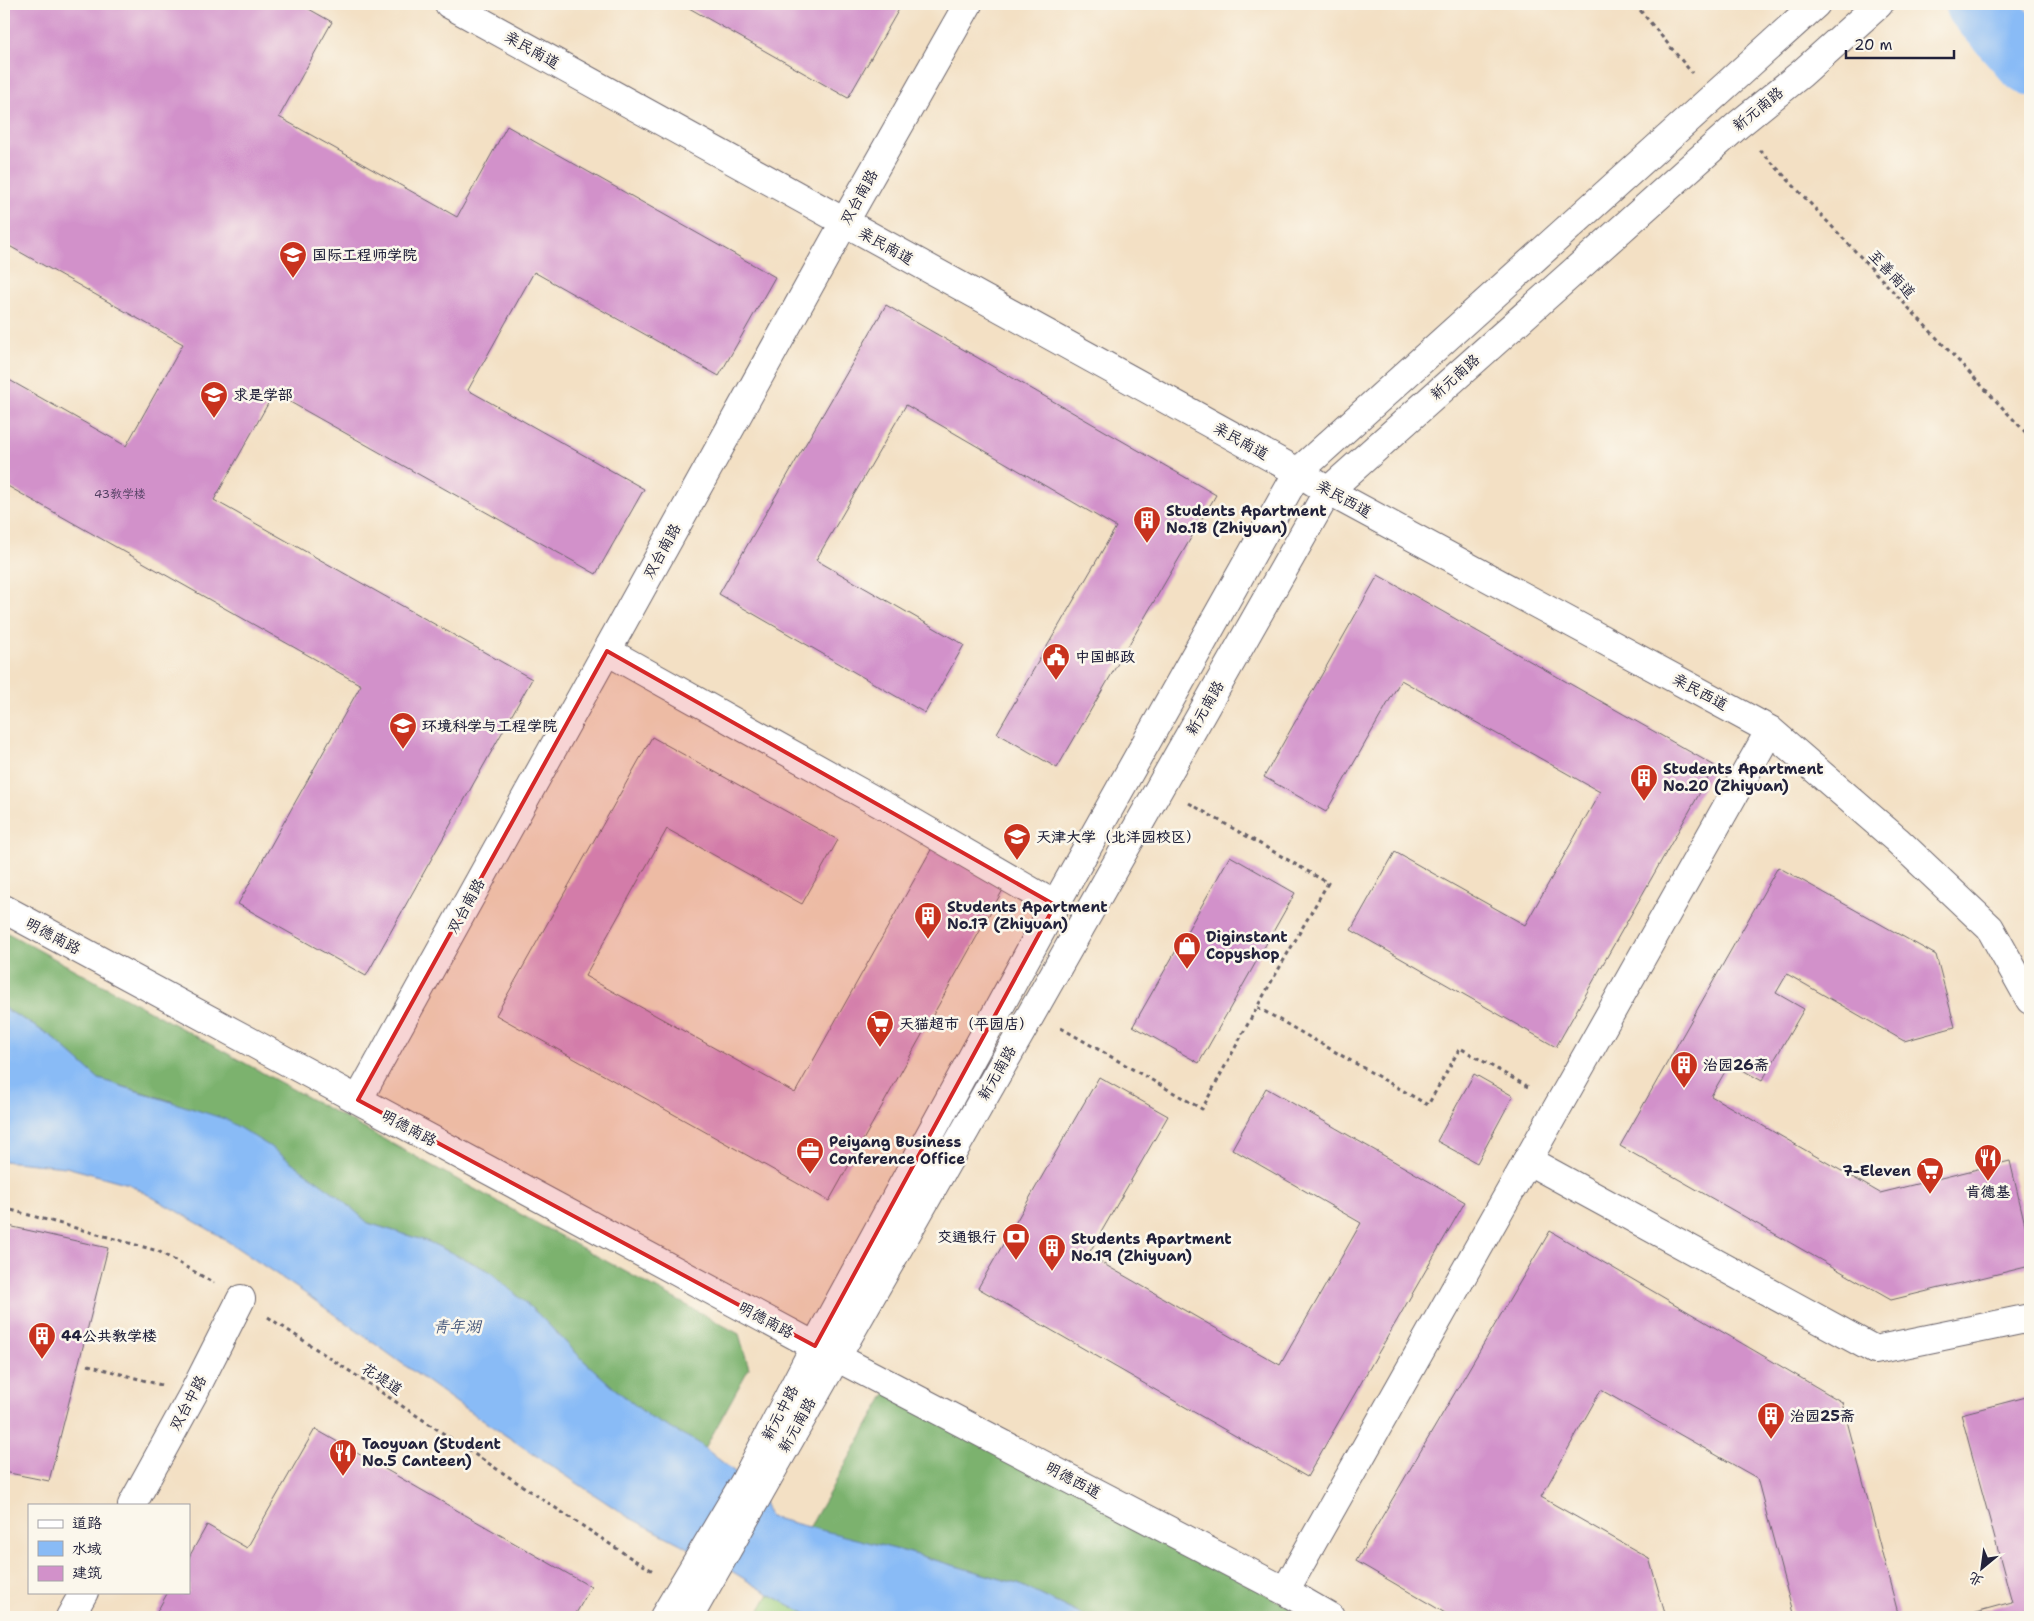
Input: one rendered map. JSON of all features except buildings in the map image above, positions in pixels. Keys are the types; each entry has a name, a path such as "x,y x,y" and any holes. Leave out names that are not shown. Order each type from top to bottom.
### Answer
{"street":[{"name":"亲民南道","path":"449,4 1298,472"},
{"name":"双台南路","path":"358,1100 844,223 968,4"},
{"name":"新元南路","path":"826,1351 1055,905 1298,472 1816,4"},
{"name":"新元南路","path":"826,1351 1032,1011 1328,491 1738,125 1801,74 1874,7"},
{"name":"亲民西道","path":"1298,472 1328,491 1770,730 1897,840 1990,928 2030,1000"},
{"path":"607,651 890,809 1055,905"},
{"path":"1286,1591 1770,730"},
{"name":"明德南路","path":"4,909 826,1351"},
{"path":"1527,1160 1875,1350 2030,1318"},
{"name":"双台中路","path":"133,1504 193,1394 241,1299"},
{"name":"新元中路","path":"711,1560 826,1351"},
{"name":"明德西道","path":"826,1351 1286,1591 1330,1617"},
{"path":"664,1617 680,1587 711,1560"},
{"path":"689,1617 711,1560"},
{"path":"70,1617 83,1594"}],"path":[{"path":"1635,4 1713,98"},
{"name":"至善南道","path":"1738,125 2030,437"},
{"path":"1032,1011 1202,1109 1257,1007 1328,883 1160,786"},
{"path":"1257,1007 1428,1105 1460,1048 1559,1105"},
{"name":"花堤道","path":"4,1208 158,1250 241,1299 630,1558 680,1587"},
{"path":"88,1365 193,1394"}],"highlighted area":[{"path":"607,651 1055,905 815,1346 358,1100"}],"green space":[{"path":"4,931 739,1334 749,1368 704,1450 651,1418 615,1389 583,1360 538,1314 489,1271 429,1242 368,1223 337,1195 171,1101 99,1079 51,1036 4,1008"},
{"path":"891,1385 1307,1617 1086,1617 1018,1584 907,1552 809,1528"},
{"path":"769,1594 812,1617 756,1617"}],"water":[{"name":"青年湖","path":"4,1008 51,1036 99,1079 225,1119 269,1146 337,1195 368,1223 429,1242 489,1271 538,1314 583,1360 615,1389 651,1418 697,1442 760,1492 770,1517 907,1552 1018,1584 1086,1617 812,1617 769,1594 720,1564 628,1517 457,1403 303,1292 215,1233 129,1184 66,1167 4,1161"}],"waterway":[{"path":"1978,4 2030,63"}],"place":[{"name":"国际工程师学院","path":"293,279"},
{"name":"求是学部","path":"214,419"},
{"name":"Students Apartment No.18 (Zhiyuan)","path":"1147,544"},
{"name":"中国邮政","path":"1056,681"},
{"name":"环境科学与工程学院","path":"403,750"},
{"name":"Students Apartment No.20 (Zhiyuan)","path":"1644,802"},
{"name":"天津大学（北洋园校区）","path":"1017,861"},
{"name":"Students Apartment No.17 (Zhiyuan)","path":"928,940"},
{"name":"Diginstant Copyshop","path":"1187,970"},
{"name":"天猫超市（平园店）","path":"880,1048"},
{"name":"治园26斋","path":"1684,1089"},
{"name":"Peiyang Business Conference Office","path":"810,1175"},
{"name":"肯德基","path":"1988,1182"},
{"name":"7-Eleven","path":"1930,1195"},
{"name":"交通银行","path":"1016,1261"},
{"name":"Students Apartment No.19 (Zhiyuan)","path":"1052,1272"},
{"name":"44公共教学楼","path":"42,1360"},
{"name":"治园25斋","path":"1771,1440"},
{"name":"Taoyuan (Student No.5 Canteen)","path":"343,1477"}]}
